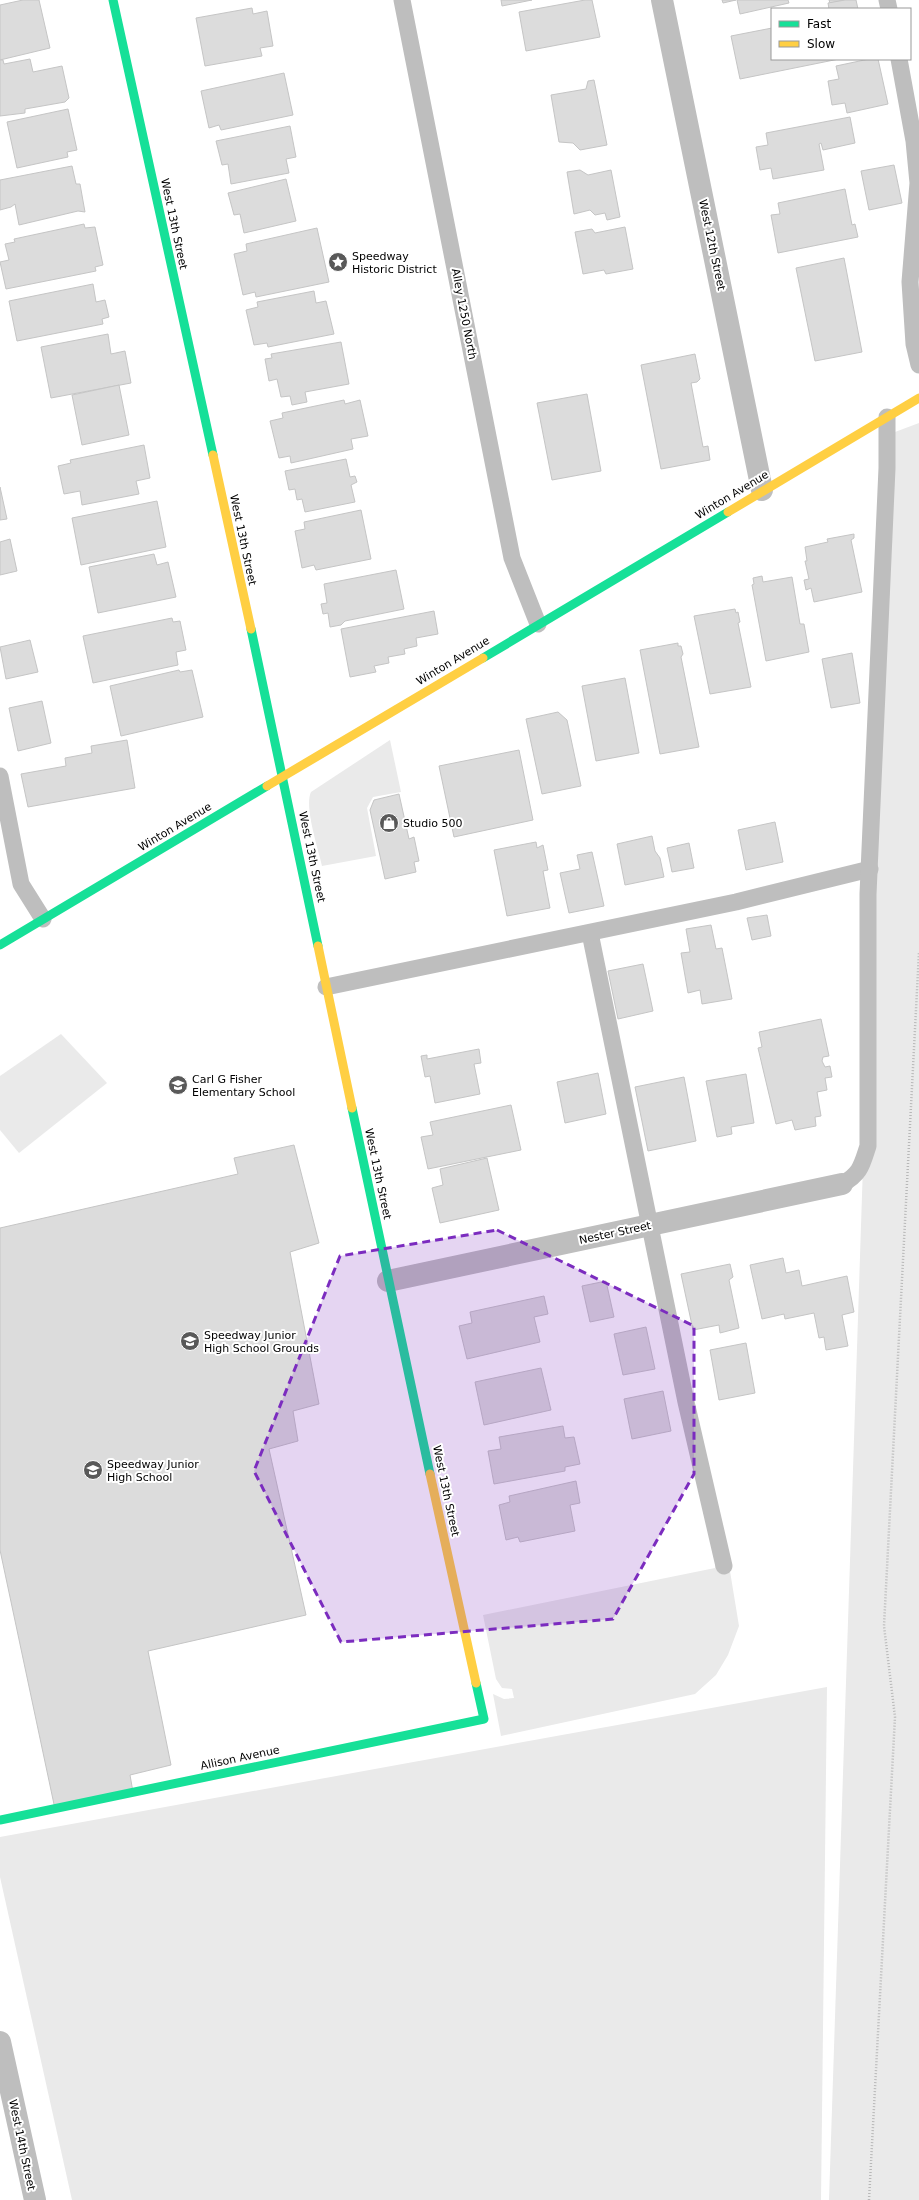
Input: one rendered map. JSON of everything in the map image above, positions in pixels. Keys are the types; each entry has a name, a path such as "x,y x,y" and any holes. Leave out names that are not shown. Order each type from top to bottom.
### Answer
{"street":[{"name":"West 13th Street","path":"113,0 283,776 388,1281 484,1720"},
{"name":"West 12th Street","path":"662,0 762,490"},
{"name":"Winton Avenue","path":"0,945 762,490 919,398"},
{"name":"Nester Street","path":"388,1281 842,1184"},
{"name":"Allison Avenue","path":"0,1820 484,1720"},
{"name":"West 14th Street","path":"0,2042 34,2200"}],"lane":[{"name":"Alley 1250 North","path":"402,0 512,558 538,624"},
{"path":"899,60 914,141 918,184 910,282 914,344 919,365"},
{"path":"842,1184 853,1178 861,1168 868,1146 870,869 887,476 887,417"},
{"path":"0,776 22,884 43,919"},
{"path":"326,987 736,902 870,869"},
{"path":"590,933 686,1402 724,1566"}],"path":[{"path":"869,2200 895,1717 884,1626 919,952"}],"highlighted area":[{"path":"497,1230 694,1326 694,1474 613,1619 341,1642 254,1471 340,1256"}],"shaded area":[{"path":"919,423 919,2200 829,2200 887,435"},
{"path":"390,740 401,792 373,797 367,808 376,856 322,866 310,817 309,799 311,792"},
{"path":"61,1034 107,1083 19,1153 0,1130 0,1076"},
{"path":"728,1559 739,1626 728,1655 716,1675 695,1694 501,1736 493,1694 504,1699 514,1698 512,1689 502,1688 496,1679 483,1615 715,1568 715,1562"},
{"path":"827,1687 821,2200 72,2200 0,1877 0,1837"}],"building":[{"path":"23,0 39,0 50,48 0,60 0,5"},
{"path":"501,0 532,0 502,6"},
{"path":"592,0 600,37 526,51 519,12"},
{"path":"722,0 736,0 723,3"},
{"path":"737,0 788,0 789,3 740,14"},
{"path":"829,0 845,0 830,3"},
{"path":"856,0 858,8 829,8 828,3"},
{"path":"252,8 253,14 267,11 273,46 260,48 262,56 205,66 196,18"},
{"path":"771,28 771,60 834,60 740,79 731,36"},
{"path":"30,59 33,72 62,66 69,98 65,102 25,109 25,113 0,116 0,60 3,60 4,64"},
{"path":"864,60 878,60 888,104 847,113 845,103 832,105 828,81 839,79 836,66"},
{"path":"284,73 293,115 221,130 219,125 209,128 201,91"},
{"path":"594,80 607,145 580,150 573,143 559,142 551,95 586,89 588,81"},
{"path":"68,109 77,150 67,152 68,157 17,168 7,122"},
{"path":"850,117 855,143 823,150 821,143 819,144 824,170 773,179 771,168 760,170 756,147 768,145 766,133"},
{"path":"290,126 296,157 286,159 289,173 231,184 228,164 222,165 216,141"},
{"path":"894,165 902,203 869,210 861,171"},
{"path":"72,166 76,184 80,184 85,212 78,211 19,225 15,204 11,207 0,210 0,180"},
{"path":"580,170 588,175 611,170 620,217 607,220 605,213 595,215 590,210 574,214 567,172"},
{"path":"286,179 296,221 244,233 240,214 234,215 228,193"},
{"path":"845,189 852,225 855,224 858,237 778,253 771,215 780,214 778,203"},
{"path":"84,224 85,228 95,227 103,265 95,267 96,271 6,289 0,262 9,260 5,244 15,242 14,239"},
{"path":"625,227 633,269 606,274 604,270 583,274 575,232 592,229 595,233"},
{"path":"317,228 329,282 256,297 255,292 243,295 234,254 247,251 246,244"},
{"path":"844,258 862,352 815,361 796,268"},
{"path":"93,284 96,302 105,300 109,317 102,319 103,324 17,341 9,301"},
{"path":"314,291 316,303 326,301 334,334 268,347 267,343 254,345 246,310 258,307 257,302"},
{"path":"108,334 111,354 125,351 131,383 51,398 41,347"},
{"path":"341,342 349,384 305,392 307,402 292,405 290,396 281,397 277,379 269,381 265,359 272,358 271,354"},
{"path":"695,354 700,379 697,382 691,383 703,447 708,446 710,460 661,469 641,365"},
{"path":"119,385 129,435 82,445 72,395"},
{"path":"587,394 601,471 552,480 537,403"},
{"path":"344,400 345,404 360,400 368,436 351,439 353,449 291,463 290,456 279,458 270,421 283,418 282,413"},
{"path":"144,445 150,478 136,481 139,494 82,505 80,491 64,494 58,466 71,463 70,460"},
{"path":"346,459 350,477 355,476 357,482 351,485 355,502 305,512 302,499 297,500 295,489 289,490 285,471"},
{"path":"0,487 7,519 0,520"},
{"path":"157,501 166,547 81,565 72,518"},
{"path":"361,510 371,559 316,570 314,565 302,568 295,531 305,529 304,522"},
{"path":"854,534 854,538 851,540 862,592 814,602 811,588 806,590 804,580 809,579 805,561 807,561 805,547 828,542 827,539"},
{"path":"10,539 17,571 0,575 0,542"},
{"path":"154,554 157,565 168,562 176,597 98,613 89,567"},
{"path":"396,570 404,609 345,621 341,625 330,627 328,613 323,614 321,604 327,603 324,584"},
{"path":"762,576 763,582 792,577 800,624 804,624 809,652 766,661 752,585 754,584 753,578"},
{"path":"735,609 736,613 738,612 740,622 738,623 751,687 710,694 694,616"},
{"path":"434,611 438,634 416,638 417,646 404,649 405,654 388,657 389,663 374,666 376,672 350,677 341,629"},
{"path":"172,618 173,622 180,621 186,650 176,652 178,665 93,683 83,636"},
{"path":"30,640 38,672 6,679 0,647"},
{"path":"678,643 678,646 681,646 683,654 681,657 699,747 660,754 640,650"},
{"path":"852,653 860,703 831,708 822,659"},
{"path":"179,670 180,672 192,670 203,717 121,736 110,686"},
{"path":"625,678 639,753 596,761 582,686"},
{"path":"42,701 51,743 18,751 9,708"},
{"path":"558,712 567,720 581,786 542,794 526,719"},
{"path":"127,740 135,788 28,807 21,774 66,766 65,758 92,753 91,746"},
{"path":"519,750 533,820 454,837 439,766"},
{"name":"Studio 500","path":"399,794 409,839 414,837 419,861 414,862 416,872 385,879 370,810 374,800"},
{"path":"775,822 783,862 746,870 738,830"},
{"path":"652,836 655,851 660,858 664,877 625,885 617,844"},
{"path":"536,842 537,848 543,845 548,870 543,871 550,908 507,916 494,850"},
{"path":"689,843 694,868 672,872 667,848"},
{"path":"592,852 604,906 569,913 560,873 580,869 577,855"},
{"path":"767,915 771,936 752,940 747,918"},
{"path":"711,925 716,949 722,948 732,999 702,1004 700,990 688,993 681,953 690,952 686,929"},
{"path":"643,964 653,1011 618,1019 608,971"},
{"path":"821,1019 829,1056 823,1057 822,1061 825,1067 830,1066 832,1077 825,1078 827,1090 817,1092 821,1116 815,1117 816,1126 795,1130 792,1120 776,1124 758,1048 762,1047 759,1032"},
{"path":"479,1049 481,1063 474,1064 480,1094 435,1103 430,1076 425,1077 421,1056 427,1055 427,1059"},
{"path":"598,1073 606,1114 565,1123 557,1082"},
{"path":"746,1074 754,1123 731,1127 732,1134 717,1137 706,1081"},
{"path":"684,1077 696,1141 648,1151 635,1087"},
{"path":"511,1105 521,1150 428,1169 421,1137 433,1135 430,1122"},
{"path":"294,1145 319,1243 290,1252 319,1404 293,1411 298,1441 269,1449 306,1615 148,1651 171,1765 130,1775 133,1792 55,1809 0,1550 0,1228 238,1174 234,1158"},
{"path":"487,1158 499,1210 440,1223 432,1188 443,1185 440,1169"},
{"path":"783,1258 786,1273 799,1270 802,1286 847,1276 854,1312 842,1315 848,1346 826,1350 824,1337 819,1338 814,1313 785,1319 784,1314 762,1319 750,1265"},
{"path":"730,1264 733,1277 729,1280 739,1328 720,1333 719,1325 693,1330 681,1274"},
{"path":"606,1281 614,1317 590,1322 582,1286"},
{"path":"544,1296 548,1314 534,1317 540,1342 467,1359 459,1326 472,1323 470,1312"},
{"path":"646,1327 655,1369 623,1375 614,1334"},
{"path":"746,1343 755,1393 719,1400 710,1350"},
{"path":"541,1368 551,1410 484,1425 475,1382"},
{"path":"663,1391 671,1431 632,1439 624,1399"},
{"path":"563,1426 565,1438 574,1437 580,1464 565,1467 565,1471 494,1484 488,1451 501,1449 499,1437"},
{"path":"576,1481 580,1503 570,1505 575,1531 520,1542 518,1537 506,1540 499,1505 510,1502 509,1496"}],"traffic: fast":[{"path":"113,0 213,455"},
{"path":"483,658 728,512"},
{"path":"251,629 318,946"},
{"path":"0,945 267,786"},
{"path":"352,1108 430,1474"},
{"path":"0,1820 484,1719 476,1683"}],"traffic: slow":[{"path":"728,512 919,398"},
{"path":"213,455 251,629"},
{"path":"267,786 483,658"},
{"path":"318,946 352,1108"},
{"path":"430,1474 476,1683"}],"place":[{"name":"Speedway Historic District","path":"338,262"},
{"name":"Studio 500","path":"389,823"},
{"name":"Carl G Fisher Elementary School","path":"178,1085"},
{"name":"Speedway Junior High School Grounds","path":"190,1341"},
{"name":"Speedway Junior High School","path":"93,1470"}]}
